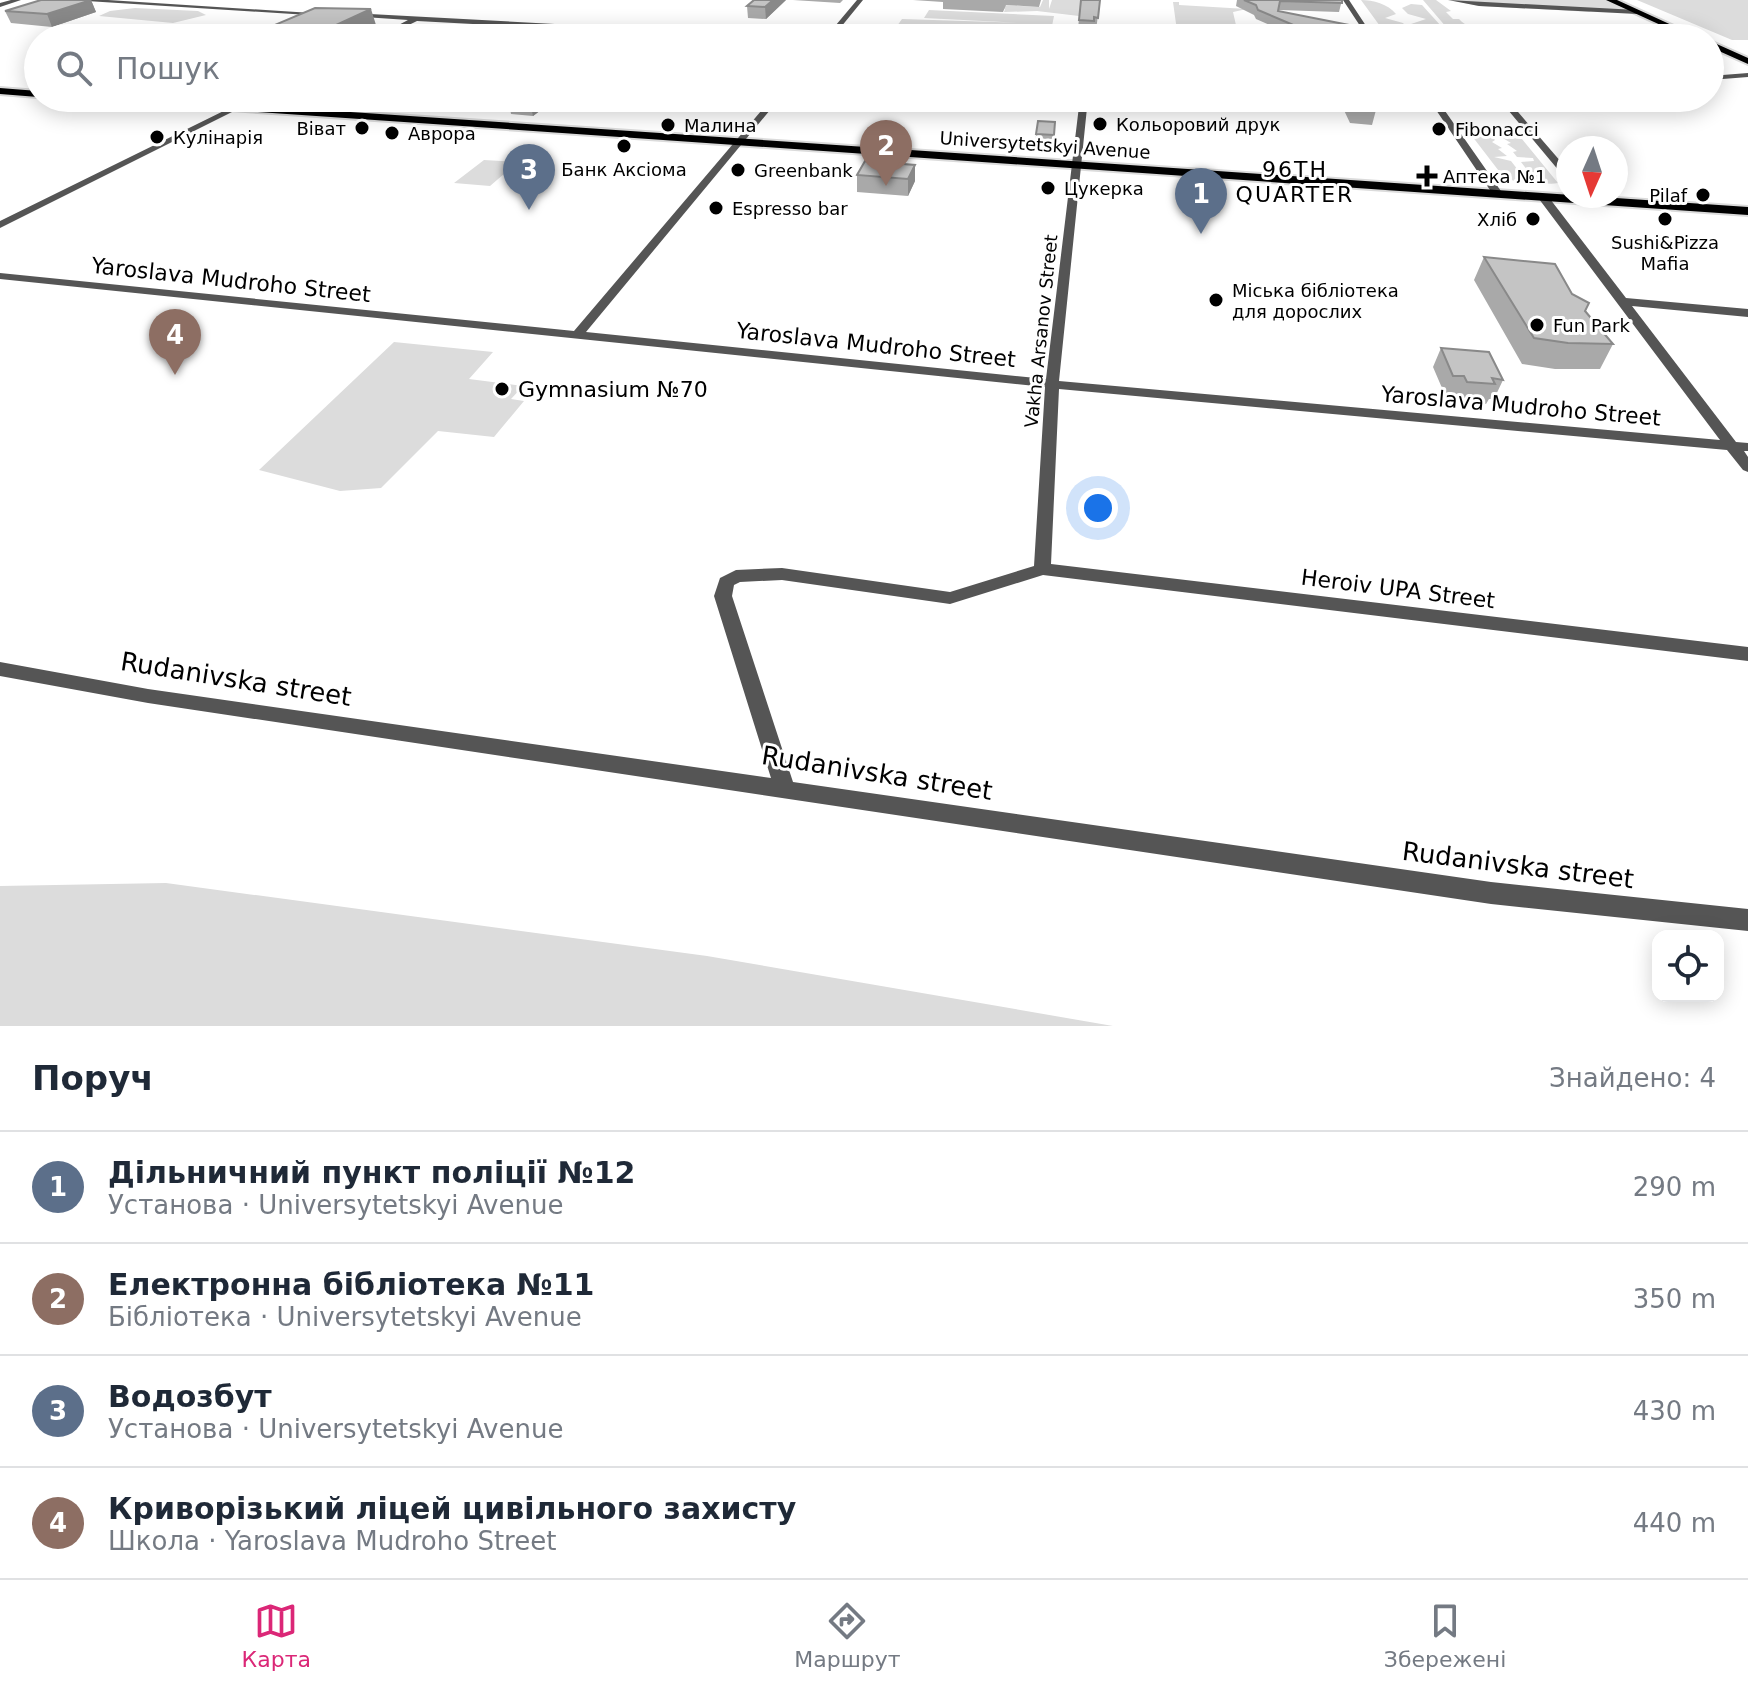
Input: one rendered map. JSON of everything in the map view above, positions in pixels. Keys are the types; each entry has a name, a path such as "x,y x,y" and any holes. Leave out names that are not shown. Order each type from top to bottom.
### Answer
{"main road":[{"path":"1610,0 1664,24"},
{"path":"1724,50 1748,61"},
{"path":"0,91 24,93"},
{"name":"Universytetskyi Avenue","path":"309,112 1556,197"},
{"name":"Universytetskyi Avenue","path":"1628,201 1748,211"}],"street":[{"path":"0,5 18,0"},
{"path":"74,0 524,24"},
{"path":"840,24 860,0"},
{"path":"1346,0 1362,24"},
{"path":"1451,0 1637,12"},
{"path":"404,24 416,18"},
{"path":"1724,77 1748,75"},
{"path":"0,225 227,112"},
{"path":"577,335 764,112"},
{"name":"Vakha Arsanov Street","path":"1042,569 1052,384 1082,112"},
{"path":"1442,112 1498,194"},
{"path":"1514,112 1556,162"},
{"path":"1543,197 1740,447 1748,467"},
{"name":"Yaroslava Mudroho Street","path":"0,276 1052,384 1740,447"},
{"path":"1622,301 1748,313"},
{"path":"784,787 723,596 730,578 782,574 950,598 1042,569"},
{"name":"Heroiv UPA Street","path":"1042,569 1748,654"},
{"name":"Rudanivska street","path":"0,669 148,696 1491,893 1748,920"}],"shaded area":[{"path":"1043,0 1049,0 1049,9 1052,0 1082,0 1079,16 1037,11 1004,12 1005,9 1001,8 1001,5 1040,7"},
{"path":"1361,0 1389,8 1396,14 1385,18 1404,24 1378,24"},
{"path":"1423,0 1436,0 1451,11 1446,12 1453,19 1459,19 1464,24 1444,24"},
{"path":"1451,0 1610,0 1637,12 1478,6"},
{"path":"1637,0 1748,0 1748,40 1724,37 1724,24 1694,24"},
{"path":"1173,2 1179,2 1179,5 1247,9 1233,12 1236,24 1176,24"},
{"path":"1411,4 1422,5 1439,24 1411,24 1426,19 1408,14 1402,8"},
{"path":"135,8 198,11 206,15 173,23 99,16 110,11"},
{"path":"929,10 1054,16 1052,24 898,24 902,19 1023,23 924,18"},
{"path":"1472,136 1492,136 1495,140 1492,142 1502,148 1498,149 1507,156 1494,157 1511,161 1525,179 1522,182 1505,179"},
{"path":"1501,137 1522,139 1556,183 1536,179 1521,162 1534,161 1533,158 1517,157 1513,152 1517,151 1507,144 1511,143"},
{"path":"484,160 518,162 490,186 454,183"},
{"path":"394,342 493,352 469,379 523,386 511,399 524,401 494,437 438,431 381,488 340,491 259,470"},
{"path":"166,883 707,956 1113,1026 0,1026 0,886"}],"building":[{"path":"41,0 91,0 47,14 5,11"},
{"path":"754,0 773,0 765,7 747,6"},
{"path":"1081,0 1100,0 1098,18 1094,17 1094,21 1079,20"},
{"path":"1244,0 1342,0 1342,3 1280,1 1278,11 1344,24 1291,24 1258,10 1256,5"},
{"path":"315,8 371,9 338,24 277,24"},
{"path":"1038,121 1055,122 1054,135 1036,134"},
{"path":"865,161 915,165 908,179 857,175"},
{"path":"1484,257 1555,264 1572,294 1589,303 1585,311 1613,344 1568,343 1534,338"},
{"path":"1441,348 1489,352 1503,380 1492,378 1495,384 1467,382 1464,376 1453,376"}],"place":[{"name":"Кольоровий друк","path":"1100,124"},
{"name":"Малина","path":"668,125"},
{"name":"Віват","path":"362,128"},
{"name":"Fibonacci","path":"1439,129"},
{"name":"Аврора","path":"392,133"},
{"name":"Кулінарія","path":"157,137"},
{"name":"Банк Аксіома","path":"624,146"},
{"name":"Greenbank","path":"738,170"},
{"name":"Аптека №1","path":"1427,176"},
{"name":"Електронна бібліотека №11","path":"886,186"},
{"name":"Цукерка","path":"1048,188"},
{"name":"Pilaf","path":"1703,195"},
{"name":"Espresso bar","path":"716,208"},
{"name":"Водозбут","path":"529,210"},
{"name":"Хліб","path":"1533,219"},
{"name":"Sushi&Pizza Mafia","path":"1665,219"},
{"name":"Дільничний пункт поліції №12","path":"1201,234"},
{"name":"Міська бібліотека для дорослих","path":"1216,300"},
{"name":"Fun Park","path":"1537,325"},
{"name":"Криворізький ліцей цивільного захисту","path":"175,375"},
{"name":"Gymnasium №70","path":"502,389"}],"district":[{"name":"96TH QUARTER","path":"1295,182"}]}
